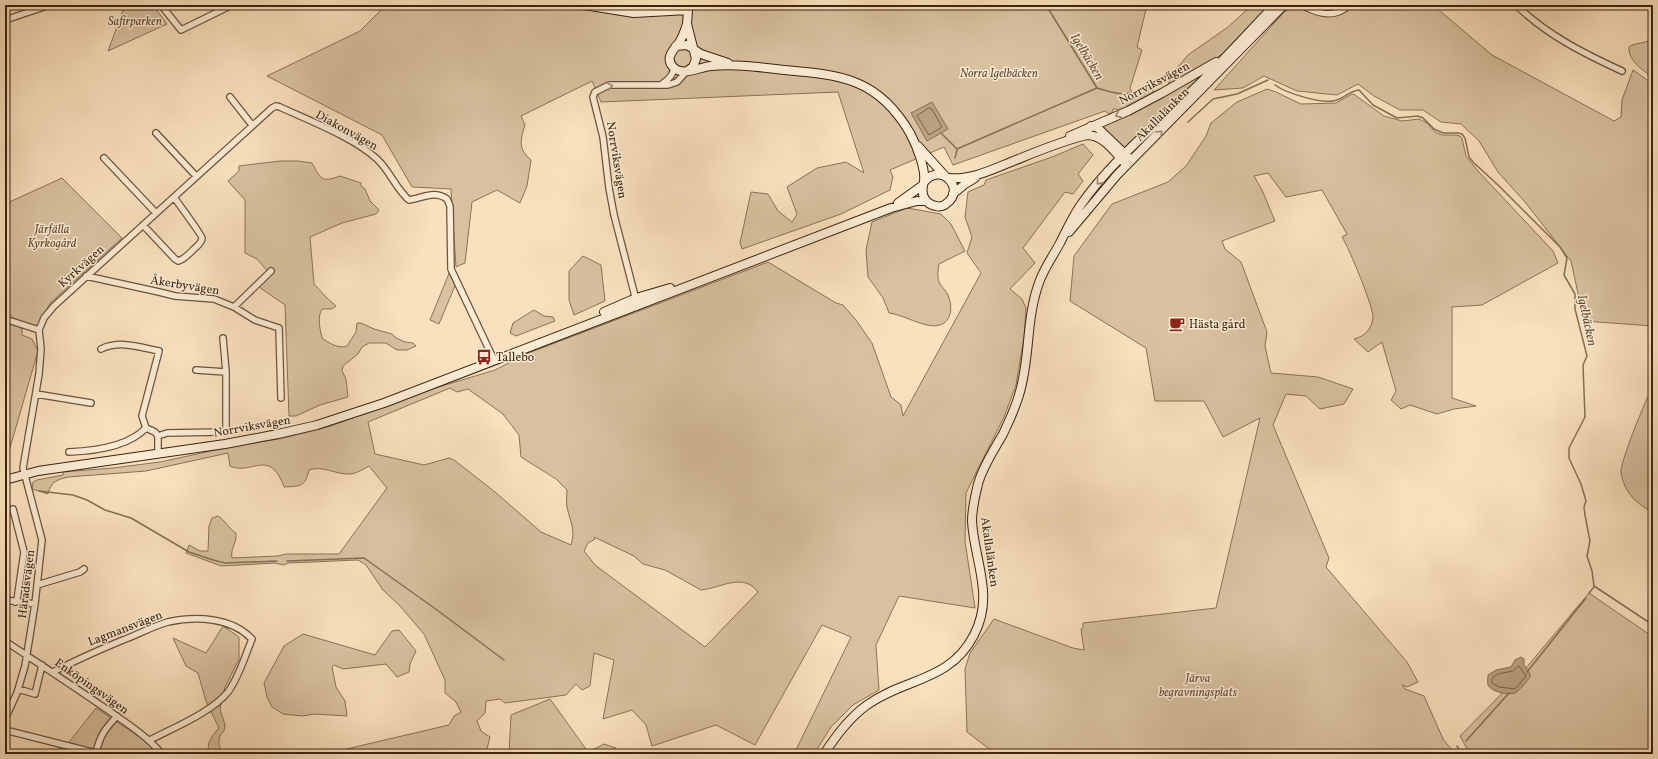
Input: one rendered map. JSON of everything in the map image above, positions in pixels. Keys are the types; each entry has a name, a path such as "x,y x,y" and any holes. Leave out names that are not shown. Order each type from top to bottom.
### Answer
{"street":[{"path":"5,20 43,6 50,5"},
{"path":"161,5 181,30 232,5"},
{"name":"Norrviksvägen","path":"584,5 634,13 688,10 687,24 696,54 695,63 677,82 668,85 609,85 595,92 593,97 601,128 614,215 636,301"},
{"name":"Akallalänken","path":"824,754 837,734 868,704 944,669 957,659 968,645 976,631 982,614 984,590 972,522 973,503 980,479 1012,415 1019,393 1024,370 1032,307 1041,277 1060,243 1127,160 1275,5"},
{"name":"Akallalänken","path":"1127,160 1284,5"},
{"path":"1302,5 1325,14 1336,14 1350,5"},
{"path":"1516,5 1551,34 1581,52 1622,72"},
{"name":"Norrviksvägen","path":"674,68 670,60 671,51 680,40 687,24"},
{"name":"Norrviksvägen","path":"675,47 679,45 687,45 694,50 733,64"},
{"name":"Norrviksvägen","path":"1053,145 1156,97 1226,57"},
{"name":"Norrviksvägen","path":"686,72 708,66 733,64 824,73 853,81 867,88 888,104 900,118 915,142 947,177 964,178 981,174 1053,145 1081,136 1092,135 1101,138 1127,160"},
{"path":"661,84 668,80 673,73 674,68 686,72"},
{"path":"230,97 252,125"},
{"name":"Diakonvägen","path":"252,125 272,108 276,106 280,107 341,136 370,153 384,166 409,200 434,194 447,199 450,206 452,269 494,360"},
{"name":"Kyrkvägen","path":"24,474 23,468 41,361 40,330 48,311 252,125"},
{"path":"1091,126 1098,128 1127,160"},
{"path":"156,133 196,176"},
{"name":"Norrviksvägen","path":"891,208 923,183 923,166 915,142"},
{"path":"104,158 156,213"},
{"path":"936,174 947,177 953,186 953,194 948,203 934,206 926,201 922,193 923,183 927,178 936,174"},
{"name":"Norrviksvägen","path":"953,194 981,174"},
{"path":"143,225 178,261 200,243 202,238 201,235 174,197"},
{"name":"Norrviksvägen","path":"5,480 24,474 225,444 317,426 384,402 602,318 661,299 681,289 891,208 916,201 926,201"},
{"name":"Norrviksvägen","path":"545,340 636,301 730,270"},
{"path":"234,306 271,271"},
{"name":"Åkerbyvägen","path":"86,276 180,297 214,299 234,306 255,320 279,328 281,398"},
{"name":"Norrviksvägen","path":"602,318 636,301 681,289"},
{"path":"11,321 40,330"},
{"path":"158,436 167,433 224,431 227,423 224,338"},
{"path":"101,349 110,344 122,344 159,351 142,416 146,428 155,432 158,436 158,453"},
{"path":"196,370 226,372"},
{"path":"36,394 91,402"},
{"path":"70,452 118,444 138,436 146,428"},
{"name":"Häradsvägen","path":"5,719 18,689 27,656 35,604 42,540 24,474"},
{"path":"13,509 24,552 17,600 15,602"},
{"path":"37,585 80,572 84,569"},
{"path":"5,600 35,604"},
{"name":"Lagmansvägen","path":"53,672 81,657 168,622 195,619 218,620 245,632 252,639 236,677 228,691 215,704 150,740"},
{"name":"Enköpingsvägen","path":"5,641 117,716 150,740 162,754"},
{"path":"18,689 35,694 42,665"},
{"path":"5,730 98,753 100,738 106,727 117,716"}],"green space":[{"name":"Safirparken","path":"125,5 153,5 167,24 108,51"},
{"name":"Norra Igelbäcken","path":"386,5 1147,5 1137,47 1142,50 1130,88 1133,95 1148,91 1152,85 1154,86 1153,93 1125,108 1118,110 1113,109 1113,111 1109,114 1105,111 953,165 944,147 890,170 893,177 890,190 841,214 742,249 740,243 751,192 768,194 778,211 792,222 797,214 787,187 817,168 846,162 864,173 838,92 601,102 592,81 521,116 525,125 521,144 524,152 531,160 527,186 520,203 497,190 472,202 465,263 456,267 451,189 412,187 382,135 267,76 360,31"},
{"path":"1252,5 1272,5 1226,52 1167,86 1177,68 1188,55 1228,27"},
{"path":"1299,5 1433,5 1492,55 1614,121 1621,117 1622,100 1633,70 1653,84 1653,326 1584,321 1571,261 1525,202 1498,172 1479,141 1461,124 1441,122 1423,110 1400,110 1374,96 1358,84 1337,95 1297,91 1264,76 1243,88 1214,90 1285,11 1297,8"},
{"path":"1653,40 1653,78 1634,61 1629,52 1629,47"},
{"path":"1209,71 1128,147 1124,148 1100,127"},
{"name":"Järva begravningsplats","path":"1267,89 1301,104 1336,103 1352,94 1384,116 1402,121 1419,119 1427,123 1435,132 1442,135 1460,136 1462,138 1466,156 1478,171 1553,251 1558,263 1482,305 1452,307 1452,398 1476,406 1454,409 1437,414 1410,405 1401,409 1391,400 1396,391 1382,342 1368,352 1354,339 1364,334 1369,329 1373,318 1372,312 1370,303 1350,253 1342,237 1347,234 1322,190 1286,197 1268,173 1254,176 1262,190 1275,221 1222,241 1225,249 1241,262 1267,332 1265,346 1271,373 1318,377 1353,389 1344,404 1320,409 1306,396 1286,394 1273,425 1329,558 1326,567 1407,662 1418,682 1407,687 1402,685 1405,689 1424,696 1443,739 1455,754 996,754 967,732 965,669 970,653 994,619 1073,648 1084,650 1081,629 1083,628 1083,623 1216,608 1260,418 1223,437 1204,401 1155,401 1146,348 1070,301 1074,256 1112,204 1168,182 1186,166 1206,136 1211,123 1237,102"},
{"path":"1083,144 1093,155 1078,174 1083,181 1073,194 1065,192 1023,248 1035,263 1010,289 1022,299 1026,308 1024,337 1016,385 1004,417 966,493 965,541 975,608 899,596 876,645 879,690 853,705 831,727 814,754 794,754 851,637 822,625 755,745 716,725 652,746 646,725 632,710 603,719 614,660 594,653 590,686 582,690 576,684 566,695 505,703 500,699 486,701 485,713 477,721 481,731 490,737 487,749 489,754 325,754 449,725 454,716 461,712 456,702 445,693 445,680 424,634 400,606 383,590 366,565 358,560 288,563 284,565 275,563 221,566 186,553 189,545 200,551 208,551 209,526 212,518 218,516 236,533 232,558 278,556 286,554 339,554 387,488 369,466 351,474 324,469 309,470 304,483 298,486 284,487 279,475 273,468 266,465 245,468 230,466 228,453 146,471 68,477 60,479 52,484 48,494 32,489 33,482 63,475 63,472 160,462 225,448 284,438 328,427 432,389 495,370 526,354 768,262 836,303 843,305 856,320 872,343 891,397 901,405 903,416 981,273 967,253 972,237 965,217 968,192 984,185 986,180 1052,157","holes":["450,388 457,392 468,389 503,414 519,435 521,457 556,479 567,490 568,512 573,530 571,545 541,532 495,492 454,460 449,458 424,465 375,454 368,422","594,537 634,556 643,564 665,570 701,590 739,582 752,586 758,592 705,647 595,565 584,551 588,543 595,539"]},
{"path":"280,161 312,163 322,178 329,179 340,176 361,183 361,186 365,189 370,201 379,210 376,214 342,223 310,237 314,284 336,306 332,309 322,309 320,312 319,324 322,338 331,344 340,347 347,346 356,332 357,323 361,323 374,329 392,334 396,338 405,342 413,343 416,346 407,350 397,350 386,343 369,343 362,347 358,354 343,366 342,371 346,379 348,397 320,405 296,416 289,416 285,305 259,287 270,274 257,259 245,253 245,200 228,181 239,171 239,166"},
{"name":"Järfälla Kyrkogård","path":"62,178 122,238 50,303 38,326 15,321 5,307 5,204"},
{"path":"907,208 941,214 951,224 965,251 939,264 938,280 948,295 951,308 948,318 941,325 927,325 889,313 883,298 868,277 866,250 872,222"},
{"path":"583,256 601,265 605,301 574,315 569,300 569,271"},
{"path":"450,271 457,281 439,324 430,320"},
{"path":"534,310 544,316 553,317 555,321 516,336 510,333 513,323"},
{"path":"5,318 22,329 22,335 32,339 38,351 5,465"},
{"path":"1653,387 1653,512 1642,506 1632,497 1625,486 1621,473 1624,457 1634,430"},
{"path":"1589,593 1653,637 1653,754 1470,754 1460,736 1521,674"},
{"path":"223,626 239,637 239,659 225,687 220,709 225,725 224,731 219,739 222,754 209,754 209,743 219,728 206,701 198,673 186,666 173,638 206,653"},
{"path":"399,630 416,651 410,664 409,672 397,677 386,664 343,669 334,665 332,667 336,687 345,701 347,716 315,714 302,716 283,714 272,707 267,697 264,683 284,646 303,634 375,655 392,631"},
{"path":"550,699 588,752 604,744 616,748 615,754 509,754 511,715"},
{"path":"96,708 150,744 156,754 46,754 66,746"}],"water":[{"path":"932,102 948,129 927,141 911,113"},
{"path":"1521,657 1524,659 1524,665 1530,674 1530,677 1518,691 1512,694 1504,693 1492,689 1488,685 1488,675 1496,670 1511,667 1515,660"}],"waterway":[{"name":"Igelbäcken","path":"1046,5 1097,88 1124,94 1151,87"},
{"name":"Igelbäcken","path":"1188,122 1213,99 1237,94 1268,80"},
{"name":"Igelbäcken","path":"1275,85 1296,95 1323,101 1337,100 1359,90 1373,105 1397,118 1418,116 1423,118 1434,129 1443,133 1462,134 1465,138 1469,157 1473,162 1560,247 1567,258 1564,275 1575,294 1575,309 1587,356 1583,365 1585,417 1569,448 1569,458 1581,484 1586,501 1584,507 1590,541 1587,556 1592,571 1594,586 1653,625"},
{"path":"941,133 957,149 1097,88"},
{"path":"955,158 957,150"},
{"path":"39,491 73,495 87,500 105,510 131,518 189,552 213,560 225,563 277,561"},
{"path":"287,561 364,558 504,660"},
{"path":"1589,593 1594,587"},
{"path":"1527,672 1586,598"},
{"path":"1466,741 1509,693"},
{"path":"1457,746 1462,754"}],"place":[{"name":"Hästa gård","path":"1177,324"},
{"name":"Tallebo","path":"484,357"}]}
